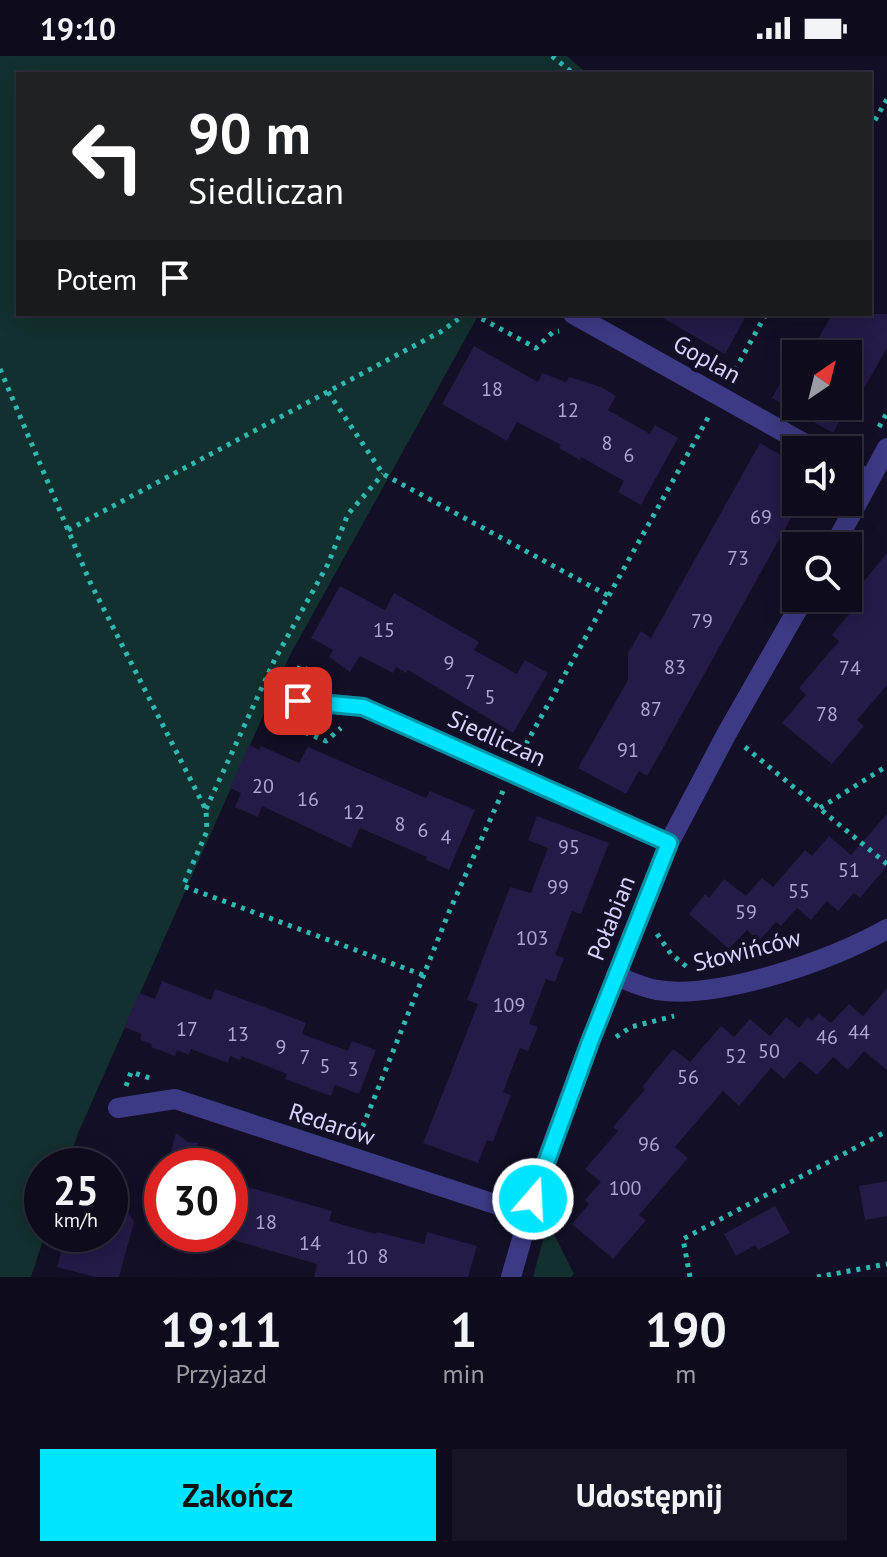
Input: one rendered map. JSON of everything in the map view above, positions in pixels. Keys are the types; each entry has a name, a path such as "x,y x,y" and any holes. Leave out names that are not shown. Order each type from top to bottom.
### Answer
{"street":[{"name":"Goplan","path":"569,322 789,436"},
{"path":"841,532 887,448"},
{"path":"862,476 869,480"},
{"name":"Połabian","path":"511,1277 528,1215 616,976 669,843 796,612"},
{"name":"Siedliczan","path":"298,701 363,707 669,843"},
{"name":"Słowińców","path":"616,976 655,990 704,992 801,967 887,929"},
{"name":"Redarów","path":"118,1108 175,1099 528,1215"}],"path":[{"path":"552,56 572,72"},
{"path":"872,125 887,99"},
{"path":"68,530 442,331 462,316"},
{"path":"477,316 536,348 569,322"},
{"path":"726,386 765,316"},
{"path":"0,369 90,582 206,810 207,831 183,886 423,975"},
{"path":"328,392 383,474 609,596"},
{"path":"516,763 714,407"},
{"path":"206,810 275,659 328,564 348,514 383,474"},
{"path":"741,744 887,864"},
{"path":"820,808 887,766"},
{"path":"355,1146 423,975 507,784"},
{"path":"655,923 657,935 671,954 681,964 698,972"},
{"path":"612,1042 631,1027 681,1014"},
{"path":"690,1277 683,1239 887,1131"},
{"path":"817,1277 887,1264"}],"green space":[{"path":"0,56 567,56 586,72 16,72 16,316 478,316 289,657 73,1148 24,1148 24,1252 39,1252 31,1277 0,1277"},
{"path":"548,1222 574,1274 571,1277 533,1277"}],"building":[{"path":"887,314 887,348 862,392 862,340 818,340 831,316"},
{"path":"659,316 746,316 725,354"},
{"path":"474,346 538,382 542,373 566,382 569,377 601,387 616,396 608,410 650,434 655,425 678,438 641,505 618,492 624,481 581,457 580,460 559,448 561,445 517,422 507,441 442,404"},
{"path":"782,380 782,404 772,398"},
{"path":"810,420 840,420 833,433"},
{"path":"760,443 782,456 782,516 792,516 647,776 639,771 626,794 578,768 628,680 628,653 641,631 651,638"},
{"path":"887,553 887,685 857,720 864,726 832,764 782,723 806,695 799,688 839,641 832,635 851,612 862,612 862,584"},
{"path":"340,586 385,610 394,593 479,642 474,650 517,674 525,660 548,673 513,733 408,670 406,673 396,667 393,673 360,656 350,672 329,657 333,650 311,638"},
{"path":"249,745 259,750 261,746 299,763 308,747 426,798 430,791 475,810 449,870 360,828 351,848 262,806 258,817 235,807 241,793 230,788"},
{"path":"887,814 887,866 860,898 854,893 838,911 827,901 811,920 797,908 781,926 776,922 759,941 747,930 729,949 689,914 705,894 709,898 724,879 746,896 762,878 773,887 805,850 812,856 829,836 851,855"},
{"path":"537,816 609,843 581,914 572,911 555,955 564,958 555,982 546,979 529,1024 538,1027 528,1051 520,1048 503,1092 511,1095 493,1142 487,1140 478,1163 423,1143 478,1004 467,1000 510,887 531,893 548,848 528,840"},
{"path":"162,981 211,1000 215,989 283,1014 306,1023 302,1034 348,1051 352,1041 376,1050 359,1094 335,1085 331,1096 285,1079 287,1074 241,1056 240,1060 230,1056 228,1063 191,1049 189,1055 177,1050 175,1056 151,1047 152,1044 140,1040 142,1034 124,1027 139,993 155,999"},
{"path":"887,988 887,1070 864,1051 848,1070 833,1057 817,1075 800,1061 784,1079 771,1068 739,1106 723,1091 675,1147 688,1158 639,1215 646,1220 613,1259 572,1224 589,1204 585,1200 601,1182 585,1169 618,1131 613,1127 673,1049 690,1062 721,1026 734,1037 750,1019 770,1036 786,1017 799,1028 808,1017 812,1021 819,1013 831,1023 849,1004 863,1016"},
{"path":"176,1133 188,1142 198,1143 196,1148 172,1148"},
{"path":"887,1181 887,1216 865,1220 859,1186"},
{"path":"248,1187 332,1211 329,1221 376,1234 424,1244 427,1232 477,1246 468,1277 314,1277 317,1264 248,1244"},
{"path":"775,1206 790,1233 758,1250 755,1245 736,1256 724,1234"},
{"path":"128,1212 134,1222 128,1244"},
{"path":"61,1252 126,1252 119,1277 95,1277 57,1267"}],"route":[{"path":"298,701 363,707 669,843 590,1042 533,1199"}]}
